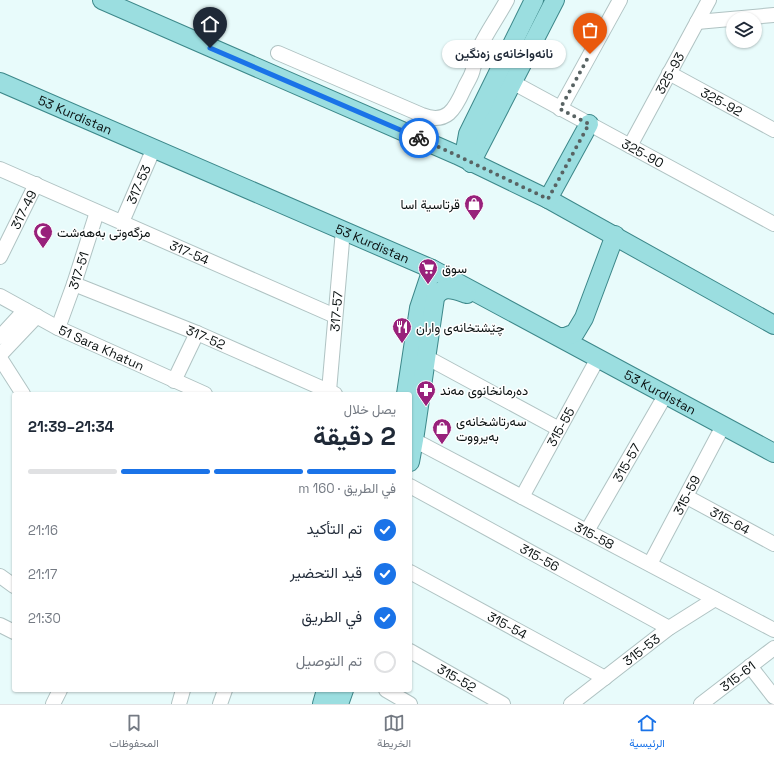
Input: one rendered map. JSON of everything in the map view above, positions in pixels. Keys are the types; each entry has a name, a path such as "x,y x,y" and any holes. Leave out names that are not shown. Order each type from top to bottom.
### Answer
{"main road":[{"path":"102,0 449,151 548,199 774,324"},
{"path":"471,163 466,145 468,134 534,0"},
{"path":"471,163 555,0"},
{"name":"53 Kurdistan","path":"0,82 432,269 482,294 774,453"},
{"path":"548,199 589,124"},
{"path":"560,337 570,336 575,333 584,318 615,235"},
{"path":"406,392 425,310 432,269"},
{"path":"412,451 426,357 425,310 436,295 445,289 452,289 470,294 482,294"},
{"path":"322,704 325,692"},
{"path":"339,704 343,692"}],"street":[{"path":"278,53 429,118 442,117 453,111 473,70 479,50 507,0"},
{"path":"473,70 488,53 517,0"},
{"path":"560,109 620,0"},
{"name":"325-93","path":"630,146 709,0"},
{"path":"697,22 774,15"},
{"name":"325-92","path":"669,74 774,130"},
{"name":"325-90","path":"512,82 774,224"},
{"name":"317-53","path":"122,222 154,148"},
{"name":"317-54","path":"0,169 335,316"},
{"name":"317-49","path":"0,257 36,184"},
{"name":"317-51","path":"58,328 97,212"},
{"name":"317-57","path":"332,392 335,316 342,230"},
{"name":"317-52","path":"74,284 197,333 330,392"},
{"name":"51 Sara Khatun","path":"0,296 58,328 200,392"},
{"path":"0,337 31,313"},
{"path":"0,355 31,313"},
{"path":"174,381 197,333"},
{"path":"426,357 559,429"},
{"path":"0,358 22,392"},
{"name":"315-55","path":"522,497 598,358"},
{"name":"315-57","path":"587,531 666,394"},
{"name":"315-59","path":"650,564 687,497 723,426"},
{"name":"315-58","path":"414,440 774,630"},
{"name":"315-56","path":"412,487 669,628"},
{"name":"315-64","path":"687,497 774,544"},
{"name":"315-54","path":"412,573 605,678"},
{"path":"1,578 12,585"},
{"name":"315-53","path":"571,704 669,628 715,599"},
{"path":"0,625 12,631"},
{"name":"315-61","path":"701,704 774,648"},
{"name":"315-52","path":"412,653 503,704"},
{"path":"750,666 774,697"},
{"path":"53,704 59,692"},
{"path":"179,704 182,692"},
{"path":"220,704 223,692"},
{"path":"389,692 410,704"}],"way so far":[{"path":"419,138 548,199 589,124 560,109 590,54"}],"place":[{"name":"نانەواخانەی زەنگین","path":"590,54"},
{"name":"قرتاسیة اسا","path":"474,221"},
{"name":"مزگەوتی بەهەشت","path":"43,249"},
{"name":"سوق","path":"428,285"},
{"name":"چێشتخانەی واران","path":"402,344"},
{"name":"دەرمانخانوی مەند","path":"426,407"},
{"name":"سەرتاشخانەی بەیرووت","path":"442,445"}],"route":[{"path":"210,48 419,138"}]}
